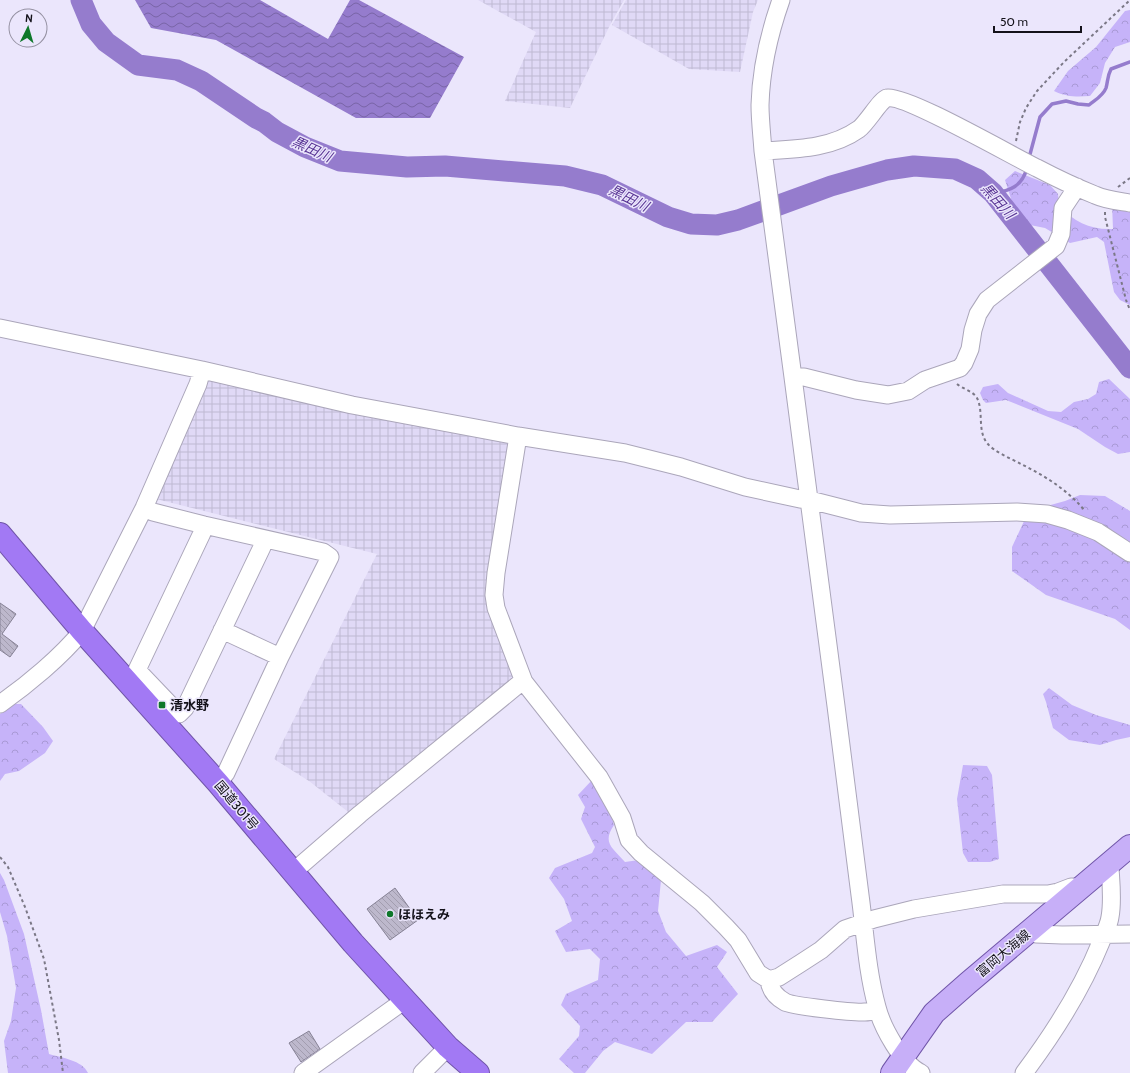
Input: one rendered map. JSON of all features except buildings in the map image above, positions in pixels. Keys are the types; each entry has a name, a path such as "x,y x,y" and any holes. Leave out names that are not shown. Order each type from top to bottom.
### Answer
{"highway":[{"name":"国道301号","path":"0,534 82,631 218,783 353,943 448,1047 478,1073"}],"main road":[{"name":"富岡大海線","path":"897,1065 934,1013 1130,846"}],"street":[{"path":"781,0 773,23 762,70 760,106 763,151 874,993 877,1010 897,1065 909,1064 921,1073"},
{"path":"763,151 789,150 826,145 842,139 860,128 881,102 887,98 898,99 952,123 1037,168 1077,187 1106,199 1130,203"},
{"path":"794,377 804,377 856,390 888,395 908,391 934,376 960,368 970,349 973,330 978,314 987,300 1056,246 1061,234 1063,208 1077,187"},
{"path":"0,328 202,370 352,405 518,436 625,453 681,467 745,487 810,500 861,513 890,515 1017,512 1047,514 1068,520 1098,532 1130,553"},
{"path":"0,704 16,693 71,645 82,631 144,508 198,384 202,370"},
{"path":"518,436 496,572 494,594 496,608 524,682 599,777 622,818 629,840 641,853 702,903 726,927 738,940 758,973 769,980 779,977 820,950 845,930 874,918 914,909 1003,894 1048,894 1071,887 1081,887"},
{"path":"144,508 153,512 204,525 323,552 330,557 280,657 226,773 218,783"},
{"path":"204,525 202,533 137,670 179,714 185,708 262,547 264,539"},
{"path":"222,630 280,657"},
{"path":"293,872 360,814 519,684 524,682"},
{"path":"1024,1073 1061,1020 1082,982 1104,934 1110,918 1111,902 1110,868 1108,865"},
{"path":"1029,931 1036,934 1062,935 1130,934"},
{"path":"769,980 770,987 776,996 786,1003 798,1006 865,1012 877,1010"},
{"path":"303,1073 405,1000"},
{"path":"422,1073 448,1047"}],"path":[{"path":"1014,156 1020,122 1026,108 1038,91 1064,62 1130,0"},
{"path":"1106,199 1105,217 1126,300 1130,310"},
{"path":"954,371 955,380 958,385 976,397 979,405 982,434 987,443 993,448 1032,469 1064,490 1079,504 1092,521 1098,532"},
{"path":"0,857 8,867 44,959 59,1040 63,1073"}],"shaded area":[{"path":"478,0 624,0 610,25 570,108 505,101 536,32"},
{"path":"626,0 758,0 753,12 740,72 689,69 612,25"},
{"path":"206,374 507,440 509,447 486,596 516,676 352,815 309,781 274,759 377,554 156,499"}],"green space":[{"path":"1130,10 1130,42 1115,47 1105,63 1100,83 1090,96 1072,96 1054,91 1068,71 1096,47 1125,11"},
{"path":"1015,171 1050,185 1058,194 1059,206 1083,224 1097,228 1113,229 1112,204 1130,210 1130,305 1120,300 1114,292 1104,242 1097,237 1070,243 1045,228 1030,225 1014,208 1005,180"},
{"path":"1109,379 1130,399 1130,452 1118,454 1078,429 1006,400 986,403 980,393 983,387 998,384 1008,393 1048,411 1061,412 1074,402 1088,399 1096,394 1099,382"},
{"path":"1080,495 1105,496 1130,511 1130,630 1115,619 1046,595 1012,571 1012,547 1025,519 1047,506"},
{"path":"1049,688 1072,705 1096,715 1130,725 1130,737 1100,745 1069,740 1053,728 1043,694"},
{"path":"15,704 21,704 43,727 53,741 45,753 19,771 5,774 0,781 0,714"},
{"path":"963,765 987,766 992,775 999,859 990,862 968,862 963,853 957,799"},
{"path":"593,779 607,801 614,825 609,836 610,845 625,862 639,860 661,880 658,911 666,932 686,956 717,945 727,952 717,967 738,994 712,1022 686,1022 652,1054 615,1042 603,1051 585,1073 574,1073 559,1059 579,1036 580,1026 561,1005 566,994 598,980 600,959 590,949 566,952 555,931 572,921 564,899 549,878 555,868 592,853 595,847 581,819 585,807 578,795"},
{"path":"0,873 24,934 49,1054 76,1062 88,1073 8,1073 4,1041 11,1021 16,988 7,936 0,912"}],"water":[{"path":"135,0 260,0 328,39 350,0 359,0 464,57 430,118 356,118 216,40 151,28"}],"waterway":[{"name":"黒田川","path":"81,0 91,24 106,42 138,65 177,70 201,81 277,132 305,147 340,161 407,167 445,166 565,176 602,185 668,217 691,224 717,225 738,220 831,186 887,170 914,166 955,169 977,179 993,193 1130,368"},
{"path":"1029,158 1040,117 1052,104 1066,101 1089,105 1099,98 1105,91 1111,69 1130,62"},
{"path":"993,193 1005,191 1015,186 1022,179 1027,168"}],"place":[{"name":"清水野","path":"162,705"},
{"name":"ほほえみ","path":"390,914"}]}
